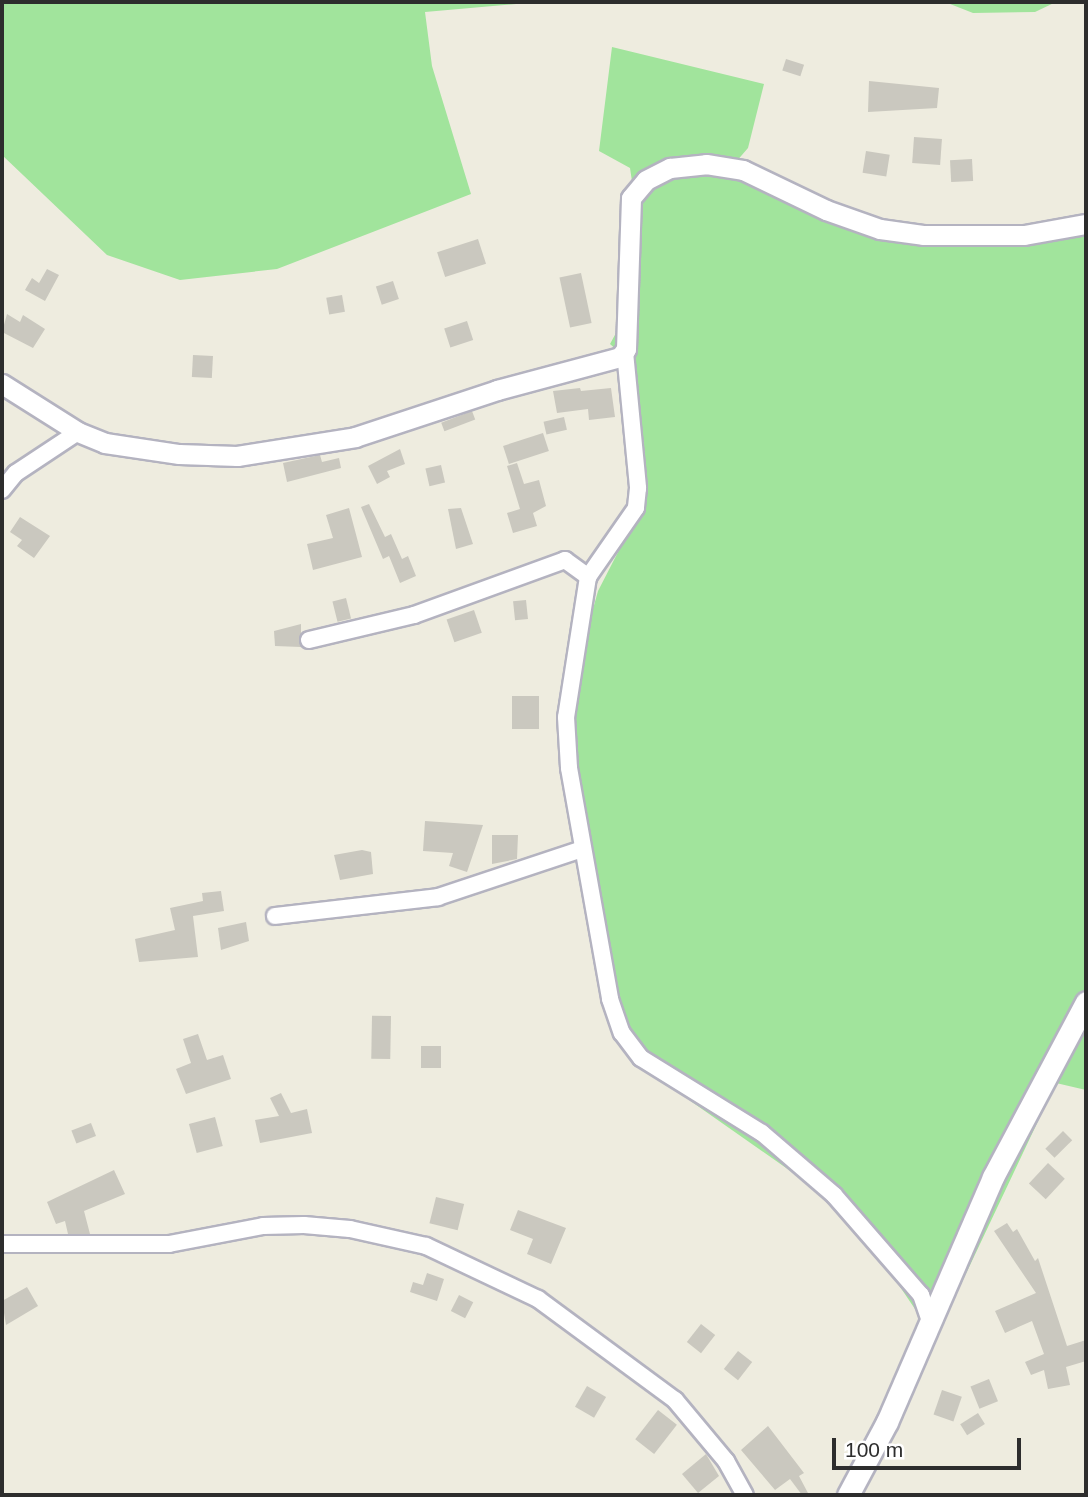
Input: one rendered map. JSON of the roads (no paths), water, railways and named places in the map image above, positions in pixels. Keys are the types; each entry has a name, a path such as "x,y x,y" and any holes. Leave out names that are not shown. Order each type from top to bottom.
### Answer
{"main road":[{"path":"848,1495 887,1422 993,1177 1086,1002"}],"street":[{"path":"930,1321 921,1296 885,1251 799,1162 631,1048 610,999 582,849 566,717 588,577 636,508 638,488 625,352 631,198 646,180 670,168 706,164 743,170 826,210 880,229 912,233 1024,235 1086,223"},
{"path":"2,384 78,432 104,443 179,454 237,456 355,437 625,352"},
{"path":"2,489 16,473 78,432"},
{"path":"309,640 414,615 565,560 588,577"},
{"path":"275,916 438,897 582,849"},
{"path":"2,1244 169,1244 263,1226 304,1225 350,1229 426,1246 538,1299 675,1400 726,1461 745,1495"}]}
